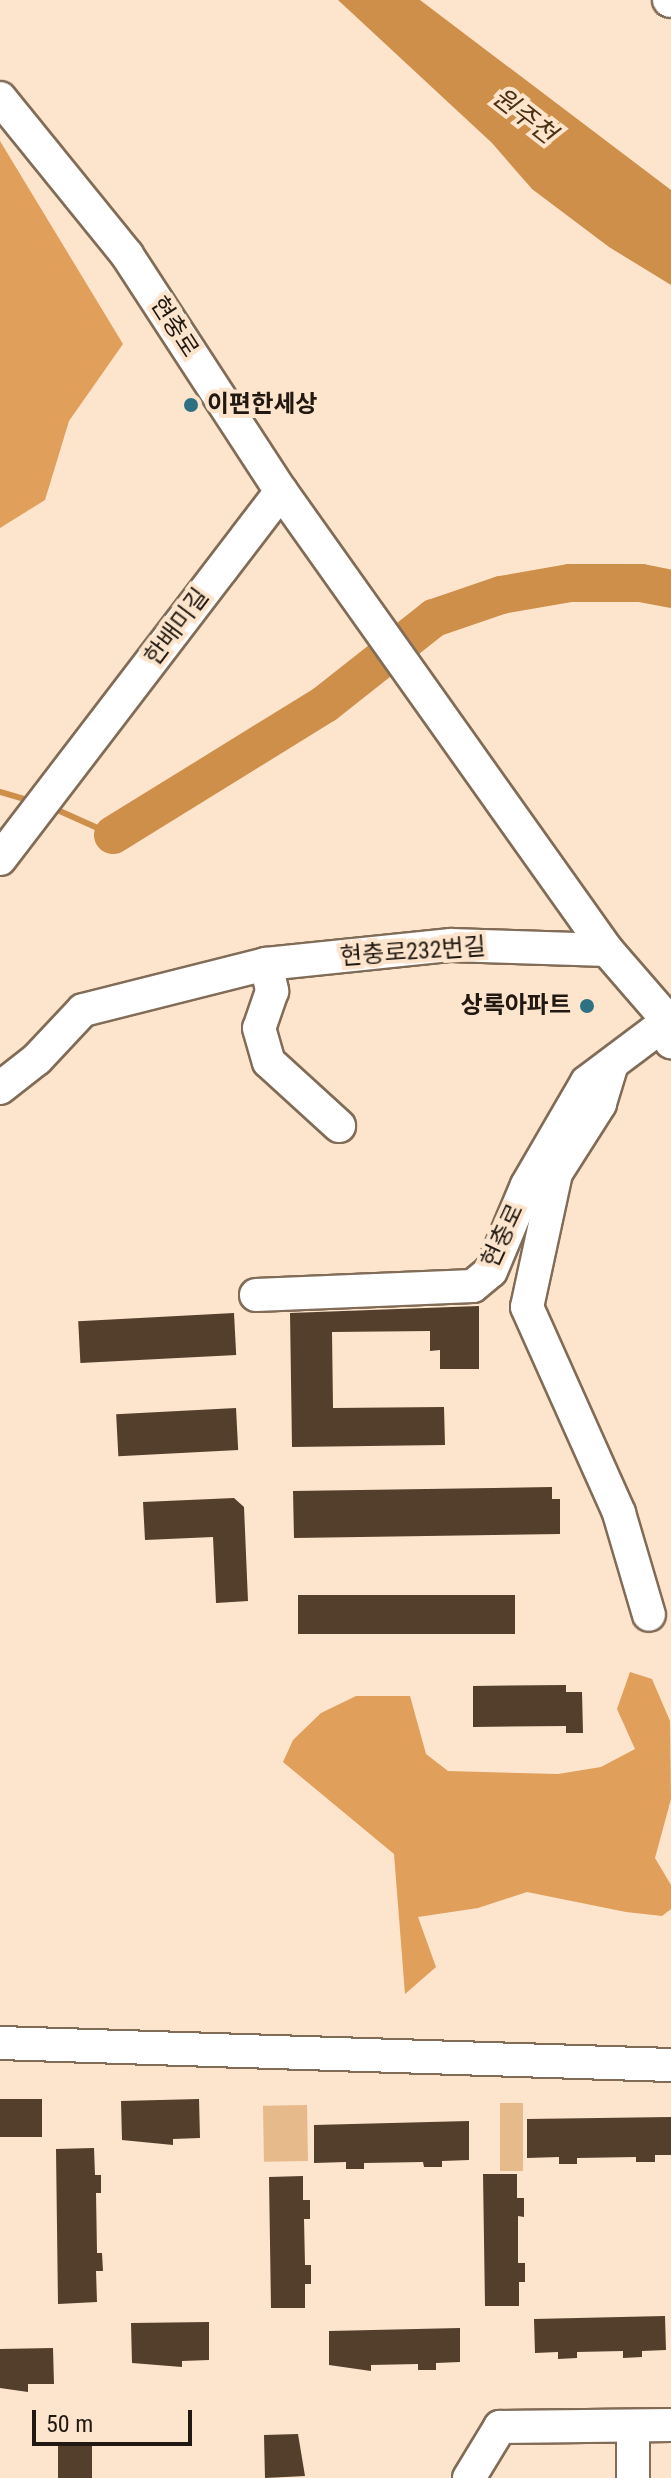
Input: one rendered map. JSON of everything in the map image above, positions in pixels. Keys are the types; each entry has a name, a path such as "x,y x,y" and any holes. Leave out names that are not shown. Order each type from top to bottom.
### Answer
{"street":[{"name":"현충로","path":"0,98 127,255 281,491 607,950 669,1026 587,1082 560,1123 491,1271 473,1286 256,1295"},
{"name":"한배미길","path":"4,854 281,491"},
{"name":"현충로232번길","path":"0,1088 37,1059 83,1010 266,964 451,945 607,950"},
{"path":"266,964 272,991 259,1028 269,1062 339,1126"},
{"path":"611,1067 600,1104 556,1173 527,1307 619,1513 649,1615"},
{"path":"0,2043 671,2065"},
{"path":"469,2478 500,2427 671,2425"},
{"path":"633,2426 633,2478"}],"shaded area":[{"path":"0,141 123,344 69,421 45,500 0,528"},
{"path":"630,1672 652,1679 670,1721 671,1799 655,1858 671,1885 671,1909 662,1916 626,1912 527,1892 478,1908 418,1917 436,1967 405,1994 394,1854 283,1762 293,1740 321,1713 356,1696 410,1696 426,1754 448,1771 558,1774 601,1767 635,1749 617,1709"},
{"path":"500,2103 523,2103 523,2171 500,2171"},
{"path":"307,2105 308,2161 264,2162 263,2106"}],"water":[{"name":"원주천","path":"338,0 420,0 671,190 671,285 609,247 532,189 492,143"}],"building":[{"path":"479,1306 479,1369 440,1369 440,1350 430,1351 430,1331 332,1332 333,1408 444,1407 445,1445 292,1447 290,1313"},
{"path":"234,1313 236,1355 80,1363 78,1321"},
{"path":"236,1408 238,1450 118,1456 116,1414"},
{"path":"552,1487 552,1499 560,1499 560,1534 294,1538 293,1491"},
{"path":"234,1498 244,1507 248,1601 216,1603 213,1537 145,1540 143,1502"},
{"path":"298,1595 515,1595 515,1634 298,1634"},
{"path":"566,1685 566,1692 582,1692 583,1733 566,1733 566,1726 473,1727 473,1686"},
{"path":"0,2099 42,2099 42,2137 0,2137"},
{"path":"199,2099 200,2138 173,2139 173,2145 122,2140 121,2101"},
{"path":"671,2117 671,2155 655,2155 655,2162 636,2162 636,2157 577,2158 577,2164 559,2164 559,2157 527,2158 527,2119"},
{"path":"469,2121 469,2160 442,2161 442,2167 424,2167 423,2162 364,2163 364,2169 346,2169 346,2162 314,2163 314,2125"},
{"path":"94,2148 95,2175 101,2175 101,2193 96,2193 97,2253 102,2253 103,2271 96,2271 97,2302 58,2304 56,2149"},
{"path":"483,2174 517,2174 517,2198 524,2198 524,2217 518,2216 518,2263 525,2263 525,2282 519,2282 519,2306 485,2306"},
{"path":"303,2176 303,2200 310,2200 310,2219 304,2219 305,2265 311,2265 311,2284 305,2284 305,2308 271,2308 269,2177"},
{"path":"665,2316 666,2350 642,2351 642,2357 623,2358 623,2351 577,2352 577,2358 558,2359 558,2352 535,2353 534,2319"},
{"path":"209,2322 209,2360 182,2361 182,2367 132,2363 131,2323"},
{"path":"460,2328 460,2362 436,2363 436,2370 418,2370 418,2364 371,2365 371,2371 329,2365 329,2331"},
{"path":"53,2348 54,2384 28,2384 28,2392 0,2388 0,2349"},
{"path":"298,2434 305,2476 265,2478 264,2435"},
{"path":"58,2445 92,2445 92,2478 58,2478"}],"waterway":[{"path":"113,835 325,704 434,618 501,595 570,583 641,583 671,589"},
{"path":"0,792 31,801"},
{"path":"53,808 113,835"}],"place":[{"name":"이편한세상","path":"191,405"},
{"name":"상록아파트","path":"587,1006"}]}
